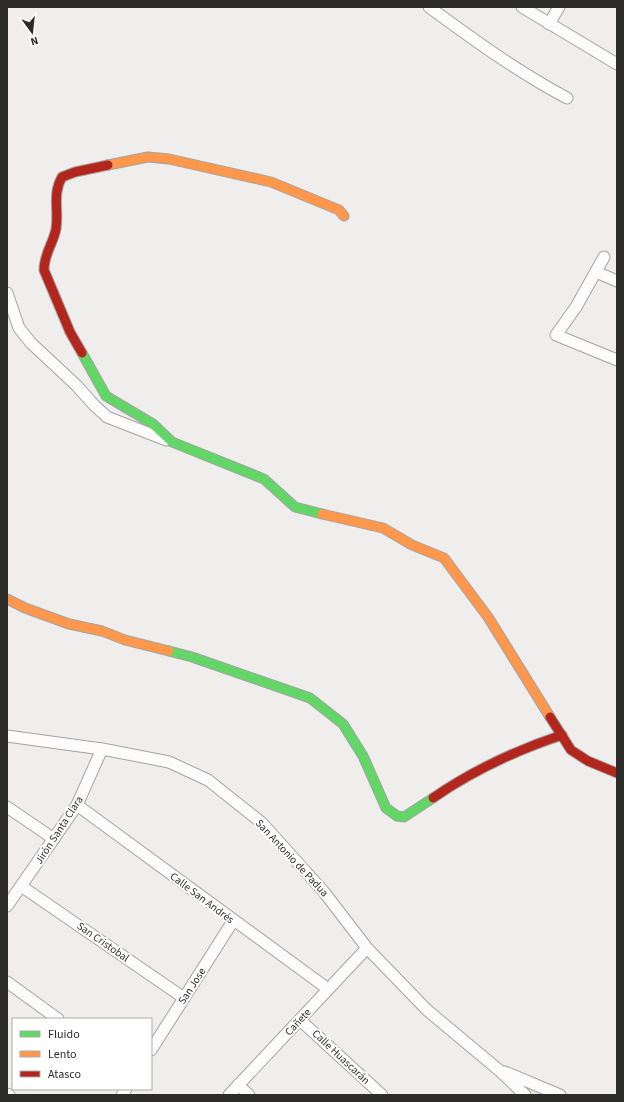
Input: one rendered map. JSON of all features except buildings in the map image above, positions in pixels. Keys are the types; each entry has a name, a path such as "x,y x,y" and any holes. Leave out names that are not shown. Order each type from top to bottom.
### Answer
{"street":[{"path":"429,7 484,48 535,81 566,98"},
{"path":"522,7 617,64"},
{"path":"550,24 560,7"},
{"path":"172,442 153,424 106,396 70,332 44,270 43,259 56,230 58,208 55,191 62,177 75,172 148,157 168,159 271,182 339,210 344,216"},
{"path":"604,257 576,307 556,335 617,360"},
{"path":"596,272 617,281"},
{"path":"7,293 20,328 31,343 107,417 264,479 295,507 383,528 412,545 444,558 488,617 541,705 571,750 578,756 617,774"},
{"path":"7,599 25,608 69,624 102,631 125,640 192,657 310,698 343,724 362,756 386,808 397,816 404,816 413,812 452,785 530,745 562,735"},
{"name":"San Antonio de Padua","path":"7,736 102,749 169,762 208,780 262,823 324,892 367,948 427,1010 500,1071 525,1095"},
{"name":"Jirón Santa Clara","path":"7,906 77,805 102,749"},
{"name":"Calle San Andrés","path":"77,805 233,922 328,989"},
{"path":"7,806 54,839"},
{"name":"San Cristobal","path":"21,886 184,998"},
{"name":"San Jose","path":"152,1048 233,922"},
{"name":"Cañete","path":"229,1095 367,948"},
{"path":"7,982 57,1018"},
{"name":"Calle Huascarán","path":"300,1020 382,1095"},
{"name":"San Antonio de Padua","path":"500,1071 560,1095"},
{"path":"238,1085 248,1095"}],"green space":[{"path":"515,1082 544,1095 530,1095"}],"traffic: fast":[{"path":"82,353 106,396 153,424 172,442 264,479 295,507 322,514"},
{"path":"169,651 192,657 310,698 343,724 363,756 386,808 397,816 404,817 433,798"}],"traffic: slow":[{"path":"108,165 148,157 169,159 271,182 339,210 344,216"},
{"path":"322,514 383,528 412,545 444,558 488,617 550,717"},
{"path":"7,599 25,608 69,624 102,631 125,640 169,651"}],"traffic: jam":[{"path":"82,353 70,332 44,270 44,264 56,229 56,196 62,177 75,172 108,165"},
{"path":"550,717 571,750 588,761 617,773"},
{"path":"433,798 463,779 495,762 528,747 562,735"}]}
